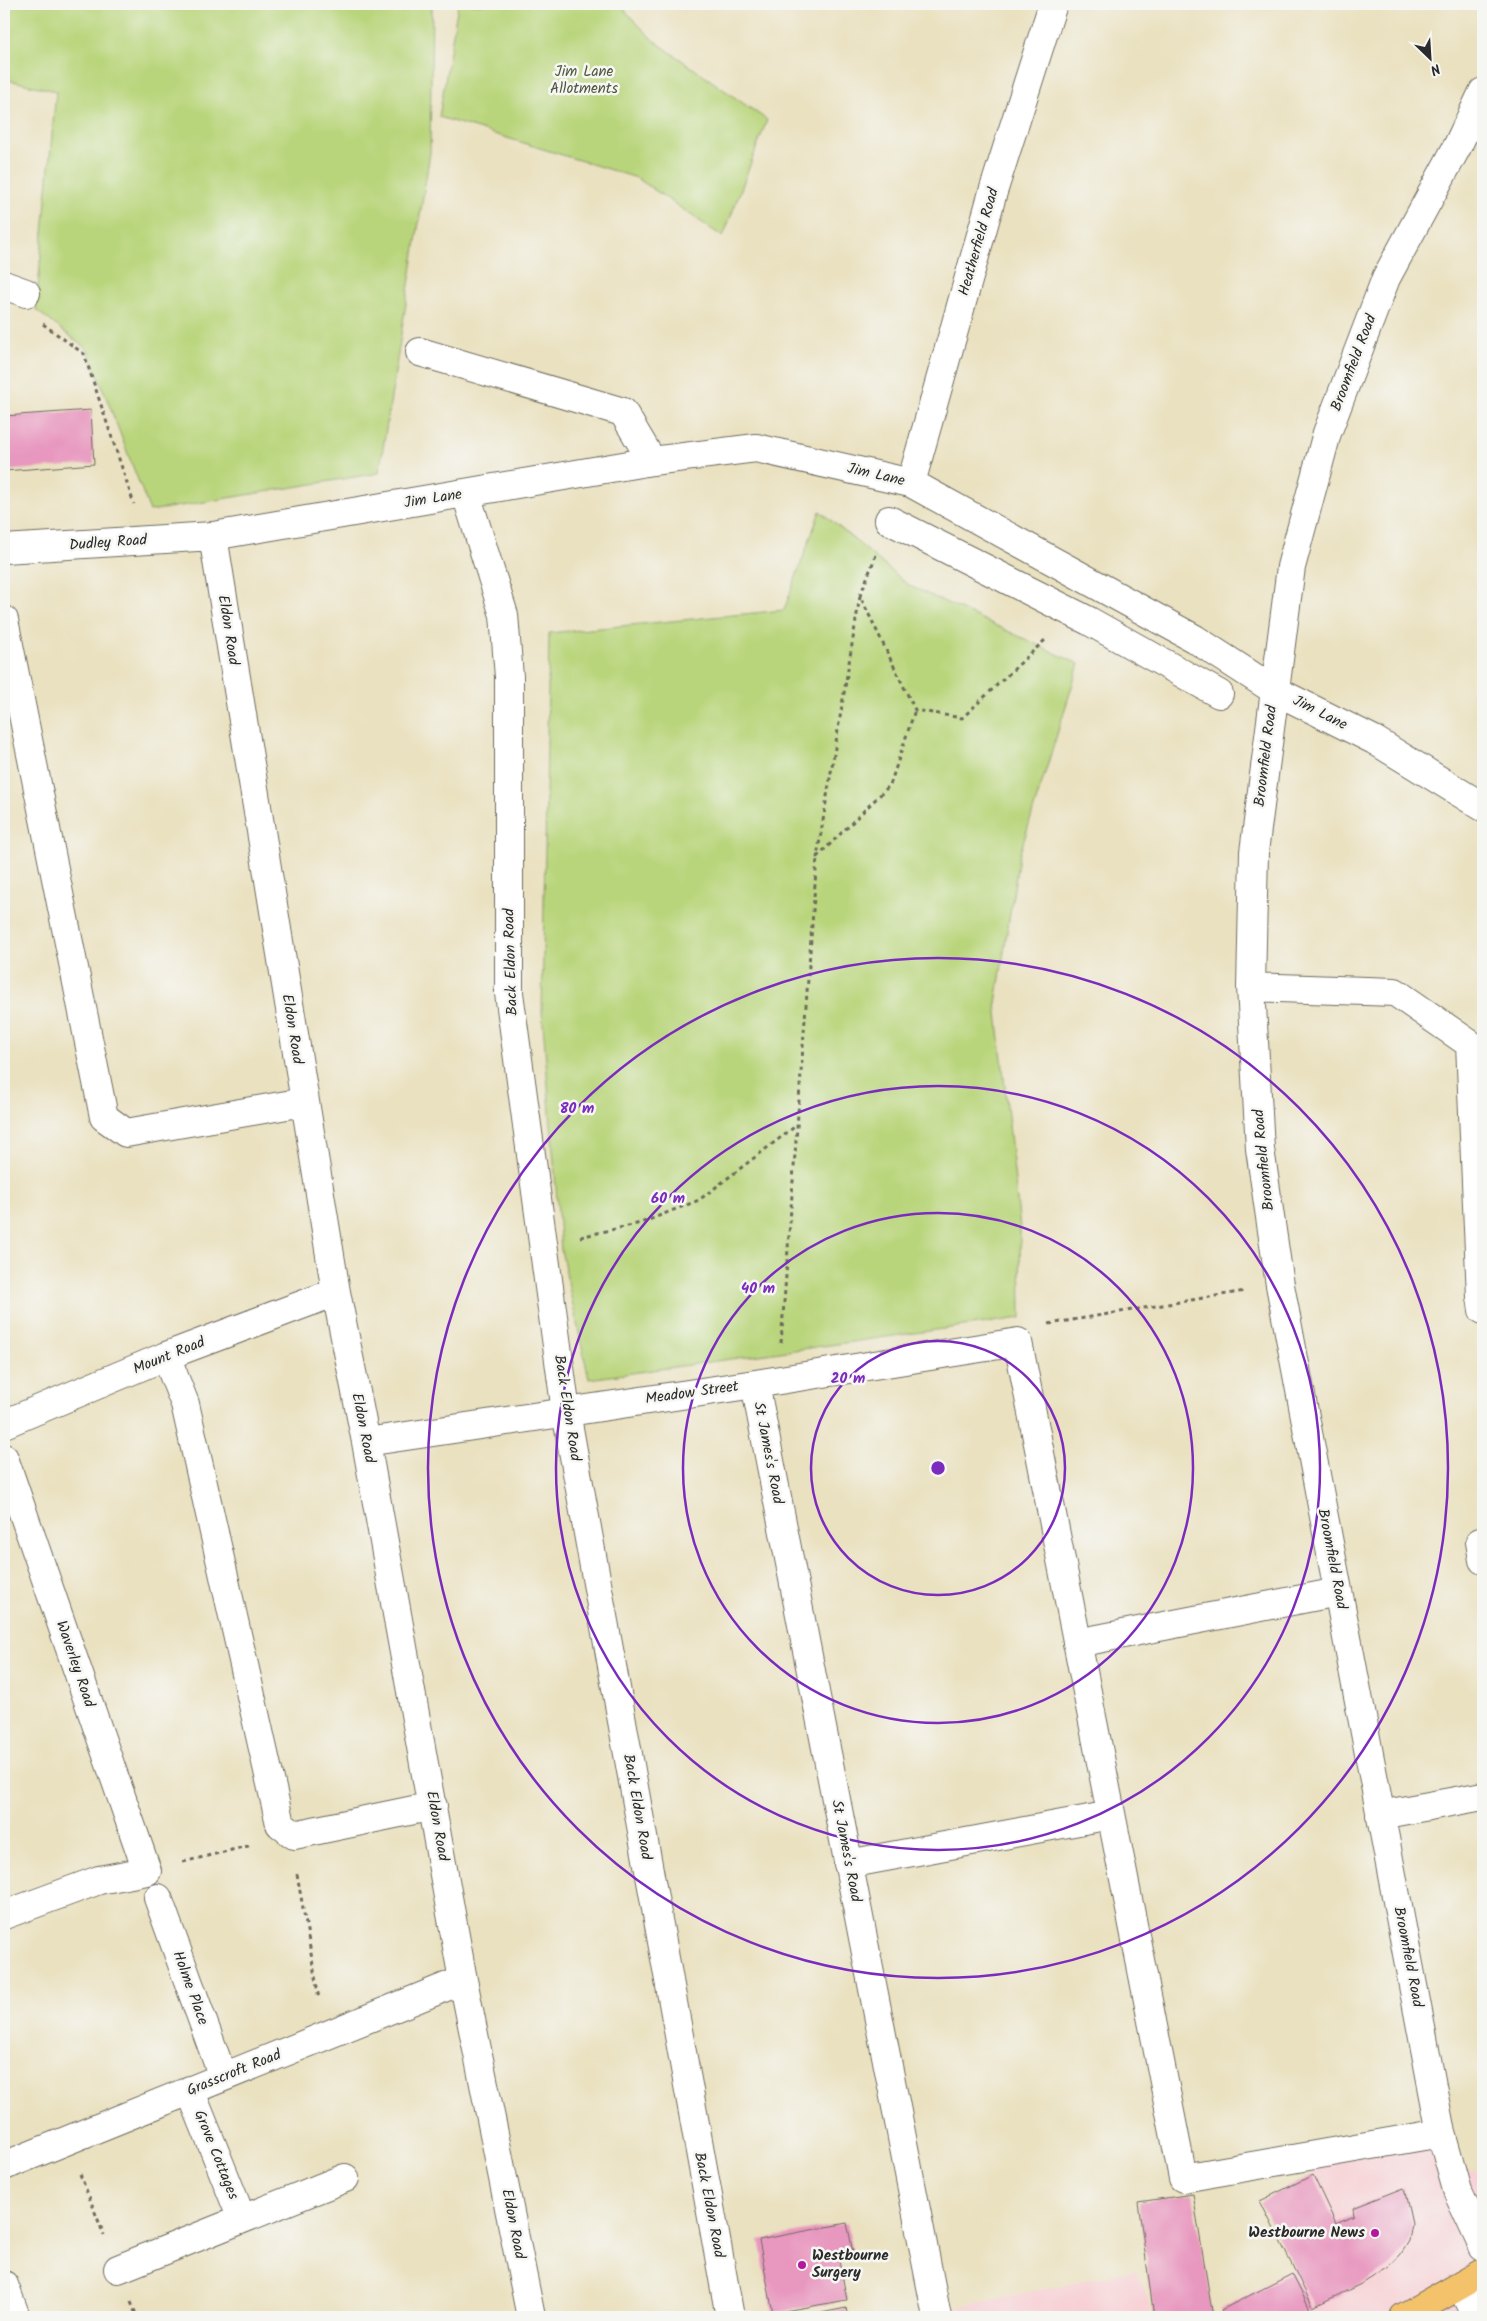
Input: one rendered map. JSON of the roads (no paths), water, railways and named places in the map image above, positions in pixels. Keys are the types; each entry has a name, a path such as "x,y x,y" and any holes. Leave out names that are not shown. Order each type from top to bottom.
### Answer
{"highway":[{"path":"1404,2317 1472,2278"}],"street":[{"name":"Heatherfield Road","path":"911,482 993,192 1053,4"},
{"name":"Broomfield Road","path":"1483,92 1457,147 1386,278 1327,433 1291,567 1254,852 1251,987 1260,1148 1280,1285 1441,2133 1457,2190 1483,2246"},
{"path":"420,352 623,412 652,461"},
{"name":"Jim Lane","path":"213,536 652,461 756,448 911,482 1195,639 1274,690 1374,740 1483,807"},
{"name":"Back Eldon Road","path":"466,494 504,615 509,677 509,993 566,1412 730,2317"},
{"path":"889,520 1082,617 1219,694"},
{"name":"Dudley Road","path":"4,549 213,536"},
{"name":"Eldon Road","path":"213,536 336,1292 366,1442 463,1980 531,2317"},
{"path":"1082,617 1104,590"},
{"path":"4,620 104,1116 126,1134 304,1102"},
{"path":"1251,987 1395,992 1470,1044 1483,1310"},
{"name":"Mount Road","path":"4,1424 166,1356 336,1292"},
{"name":"Meadow Street","path":"366,1442 1018,1342 1077,1643"},
{"path":"166,1356 185,1404 280,1824 294,1835 433,1806"},
{"name":"St James's Road","path":"766,1382 848,1864 937,2317"},
{"name":"Waverley Road","path":"4,1458 147,1871 99,1880 4,1913"},
{"path":"1338,1592 1077,1643 1183,2178 1441,2133"},
{"path":"1380,1815 1483,1796"},
{"path":"848,1864 1111,1815"},
{"name":"Holme Place","path":"158,1898 223,2077"},
{"name":"Grasscroft Road","path":"4,2166 463,1980"},
{"name":"Grove Cottages","path":"190,2090 242,2219"},
{"name":"Grove Cottages","path":"118,2269 346,2178"},
{"path":"1472,2278 1476,2317"},
{"path":"4,2285 16,2317"}],"place":[{"name":"Westbourne News","path":"1375,2233"},
{"name":"Westbourne Surgery","path":"802,2265"}],"park label":[{"name":"Jim Lane Allotments","path":"584,80"}]}
